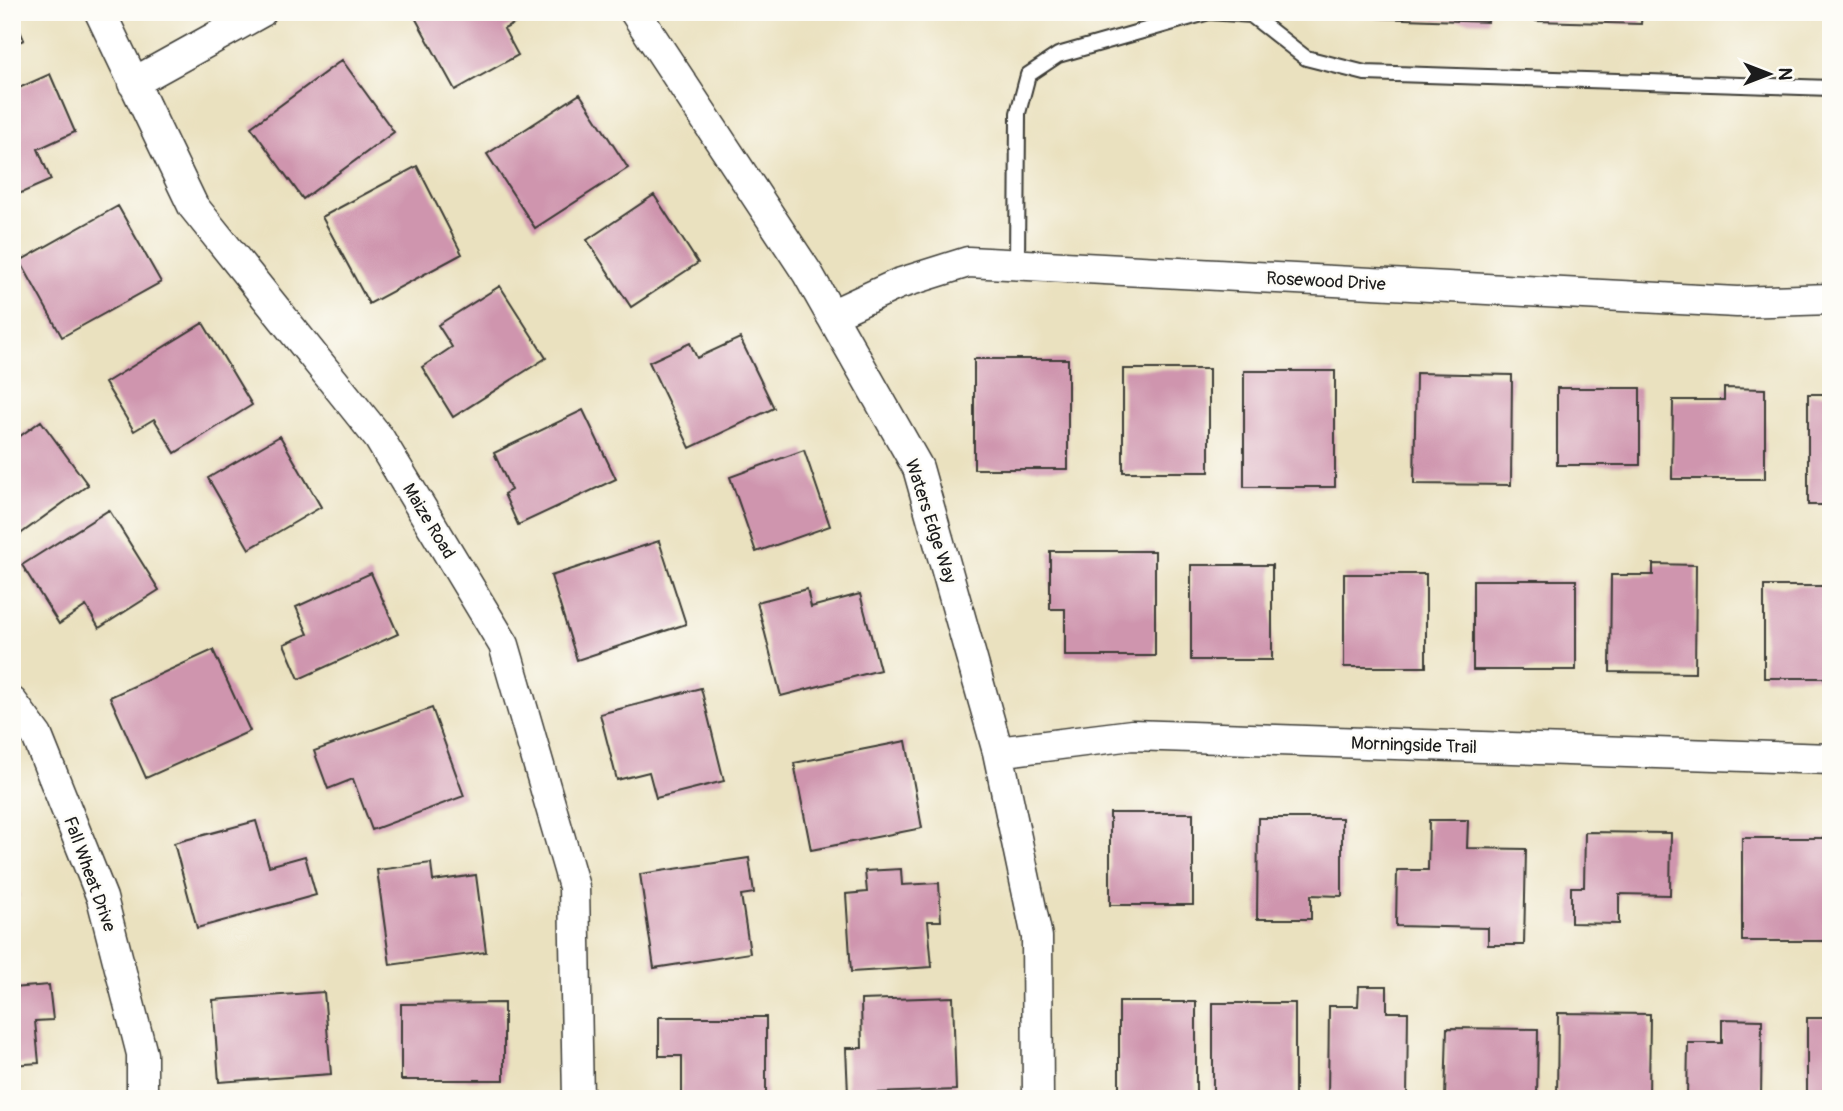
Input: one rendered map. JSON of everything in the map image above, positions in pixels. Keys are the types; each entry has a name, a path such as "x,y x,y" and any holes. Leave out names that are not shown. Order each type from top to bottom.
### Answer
{"street":[{"name":"Maize Road","path":"100,12 193,206 379,438 504,645 574,887 578,1099"},
{"path":"134,83 261,12"},
{"name":"Waters Edge Way","path":"635,12 808,274 918,468 998,752 1037,937 1038,1099"},
{"name":"Rosewood Drive","path":"831,315 898,284 968,262 1737,302 1831,299"},
{"name":"Fall Wheat Drive","path":"12,702 37,736 102,898 142,1054 142,1099"},
{"name":"Morningside Trail","path":"998,752 1132,735 1831,759"}],"lane":[{"path":"1017,265 1018,113 1028,75 1058,55 1209,12 1251,15 1306,58 1364,73 1831,88"}],"building":[{"path":"12,12 24,40 12,45"},
{"path":"412,12 522,12 525,18 504,29 518,55 455,90"},
{"path":"1377,12 1489,12 1488,22 1377,18"},
{"path":"1536,12 1642,12 1641,24 1536,21"},
{"path":"342,60 394,132 303,199 251,127"},
{"path":"50,74 75,132 38,149 51,180 12,197 12,91"},
{"path":"580,94 628,168 535,228 487,154"},
{"path":"417,166 462,254 369,304 322,217"},
{"path":"654,195 698,263 631,307 587,240"},
{"path":"118,206 161,282 62,337 20,261"},
{"path":"500,286 546,358 453,417 422,367 452,347 438,325"},
{"path":"203,323 252,405 175,453 154,419 134,431 105,383"},
{"path":"740,338 774,408 690,448 649,362 690,343 697,358"},
{"path":"974,359 1068,359 1068,469 974,469"},
{"path":"1123,369 1209,369 1209,472 1123,472"},
{"path":"1244,371 1335,371 1335,487 1244,487"},
{"path":"1416,373 1512,375 1511,485 1414,484"},
{"path":"1557,388 1640,388 1640,465 1557,465"},
{"path":"1724,388 1765,389 1765,479 1672,479 1673,400 1724,400"},
{"path":"1808,394 1831,394 1831,505 1808,505"},
{"path":"583,410 616,479 518,525 504,494 511,490 494,453"},
{"path":"41,421 88,485 12,540 12,442"},
{"path":"280,436 321,507 249,549 208,478"},
{"path":"804,450 830,526 756,552 730,477"},
{"path":"109,510 159,590 99,628 86,606 59,624 22,565"},
{"path":"659,541 686,624 577,660 551,576"},
{"path":"1050,551 1155,551 1155,656 1065,656 1065,609 1050,609"},
{"path":"1653,564 1696,565 1695,673 1610,672 1611,575 1653,575"},
{"path":"1191,565 1272,565 1272,660 1191,660"},
{"path":"371,573 398,634 299,679 284,644 308,634 296,607"},
{"path":"1344,574 1426,574 1426,667 1344,667"},
{"path":"1473,580 1576,580 1576,670 1473,670"},
{"path":"1764,586 1831,586 1831,678 1764,678"},
{"path":"807,589 811,607 860,594 880,670 781,696 757,602"},
{"path":"213,650 250,731 146,778 110,697"},
{"path":"701,688 724,781 656,798 649,772 617,780 600,714"},
{"path":"432,708 464,796 372,830 353,779 328,789 314,751"},
{"path":"906,741 922,828 811,850 794,763"},
{"path":"1110,813 1193,813 1193,905 1110,905"},
{"path":"1258,818 1342,818 1342,896 1311,895 1311,919 1257,919"},
{"path":"1429,820 1468,820 1467,848 1526,849 1524,945 1488,945 1488,928 1396,926 1397,870 1428,870"},
{"path":"256,821 269,866 305,856 316,895 197,928 174,843"},
{"path":"1585,832 1671,833 1670,895 1619,894 1619,924 1571,923 1571,887 1584,887"},
{"path":"1742,838 1831,838 1831,941 1742,941"},
{"path":"749,858 754,893 741,895 750,953 654,968 640,874"},
{"path":"431,863 433,881 476,875 486,952 390,965 377,870"},
{"path":"901,869 902,885 939,883 941,921 928,921 932,967 851,972 846,894 867,892 865,871"},
{"path":"12,874 20,896 12,899"},
{"path":"49,985 53,1020 35,1021 39,1063 12,1065 12,988"},
{"path":"1359,986 1387,986 1387,1012 1408,1012 1407,1099 1328,1099 1329,1006 1358,1006"},
{"path":"324,992 331,1074 219,1082 213,1000"},
{"path":"953,997 956,1090 848,1094 846,1048 862,1048 861,1000"},
{"path":"1119,1002 1196,1002 1196,1099 1119,1099"},
{"path":"504,1003 504,1080 401,1080 401,1004"},
{"path":"1213,1003 1295,1003 1295,1099 1213,1099"},
{"path":"1558,1013 1650,1014 1649,1099 1557,1099"},
{"path":"659,1017 766,1017 766,1098 682,1098 682,1056 659,1056"},
{"path":"1807,1018 1831,1018 1831,1099 1807,1099"},
{"path":"1722,1019 1762,1020 1761,1099 1687,1099 1688,1043 1722,1043"},
{"path":"1447,1028 1538,1029 1537,1099 1445,1099"}]}
